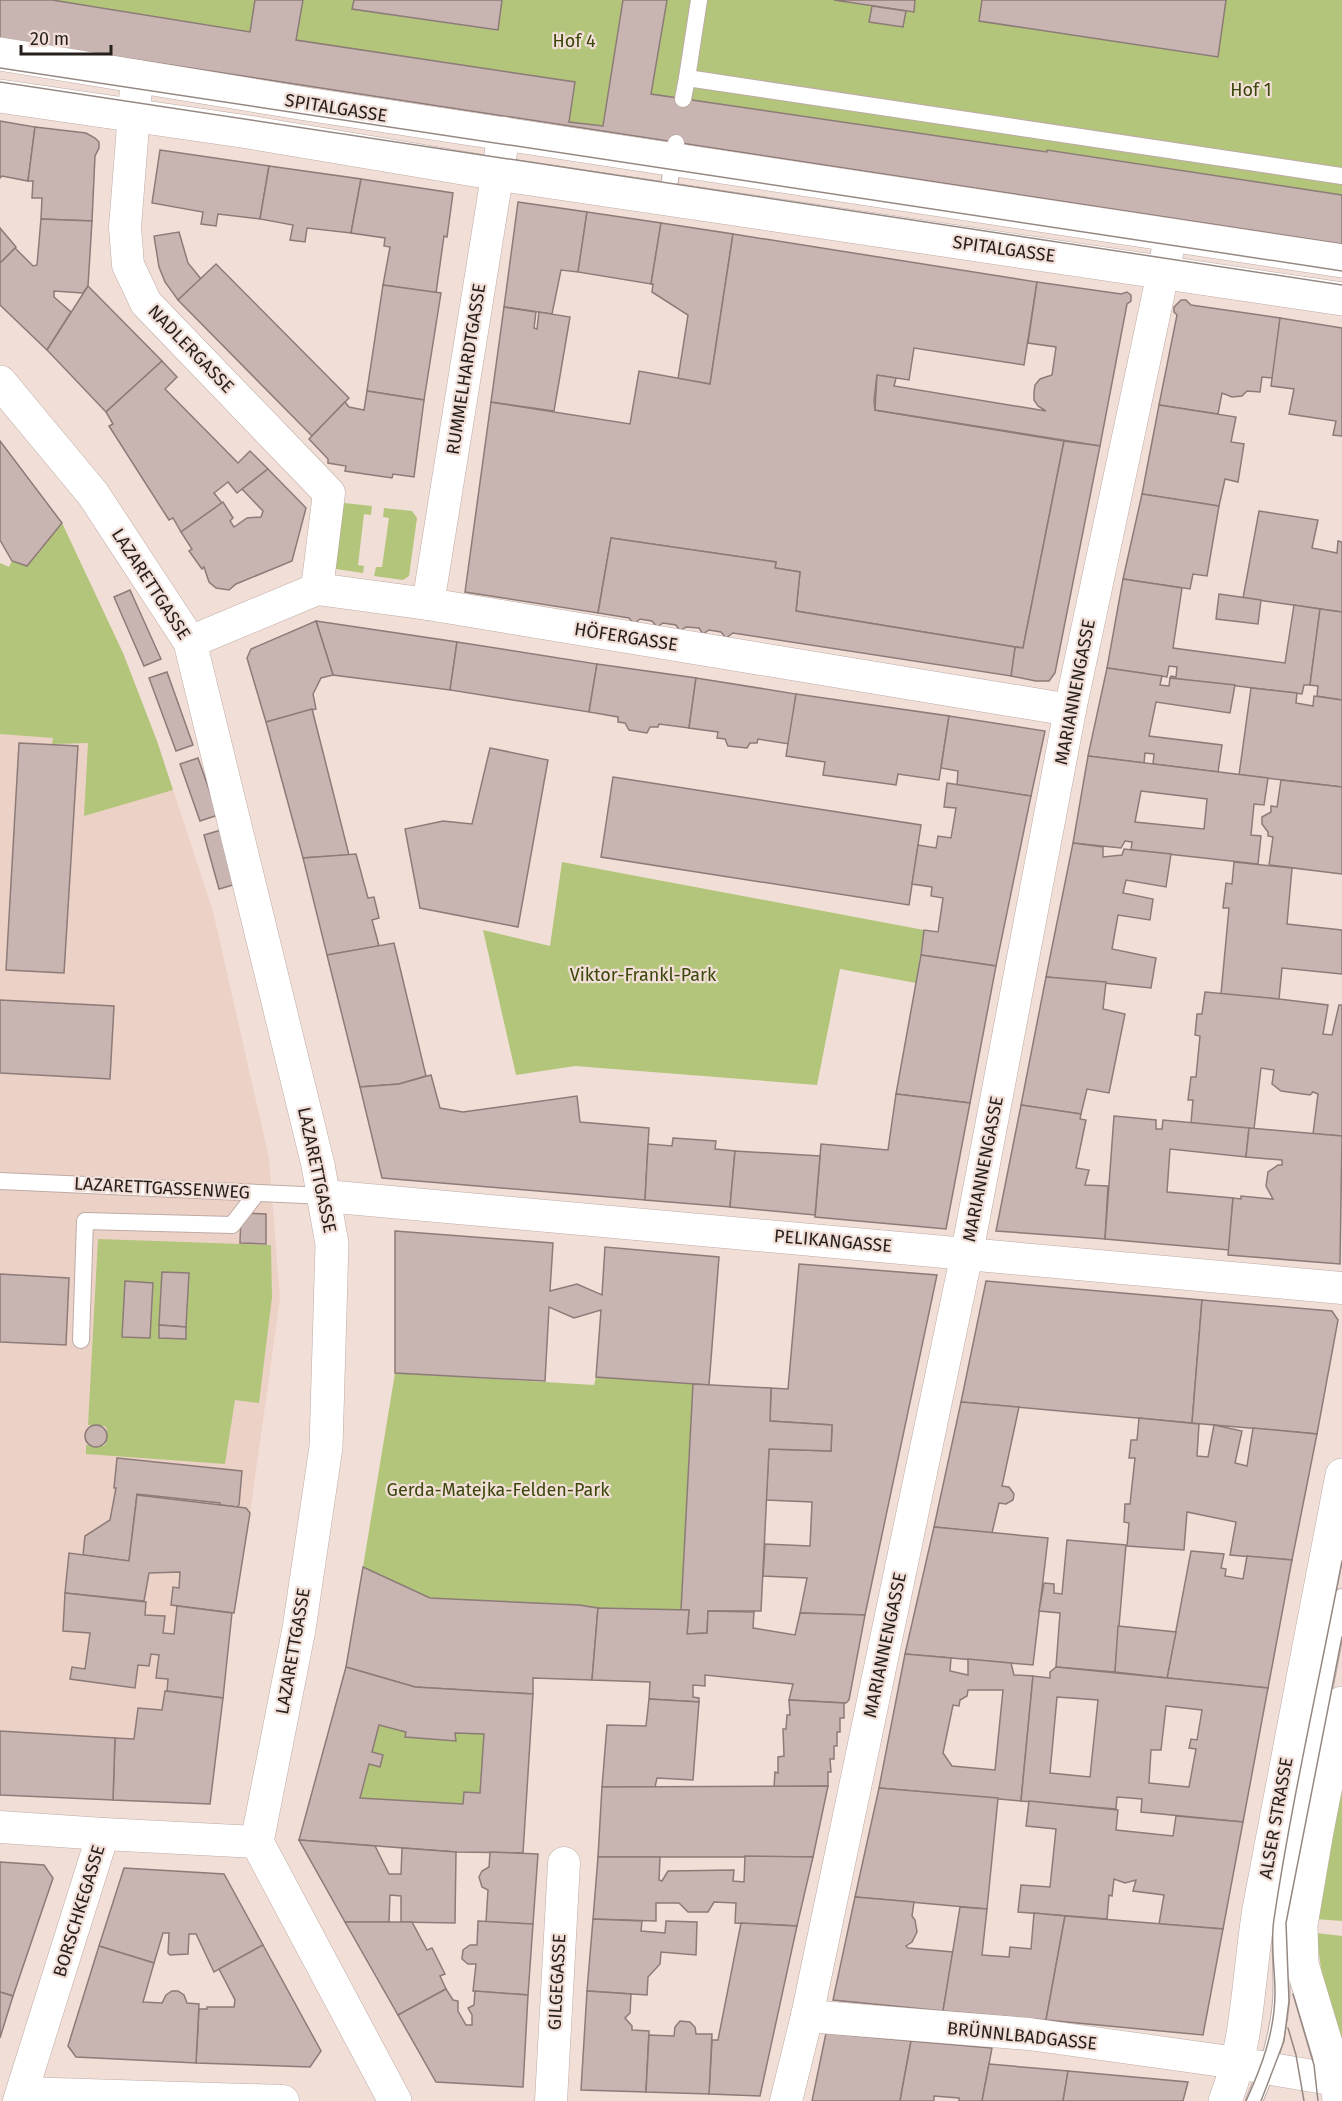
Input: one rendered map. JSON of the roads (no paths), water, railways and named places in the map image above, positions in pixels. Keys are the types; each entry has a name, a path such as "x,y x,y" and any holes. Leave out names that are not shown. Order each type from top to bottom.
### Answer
{"main road":[{"name":"SPITALGASSE","path":"0,54 306,104 504,133 674,151 1171,235 1342,261"},
{"name":"SPITALGASSE","path":"0,96 248,132 498,174 1342,299"},
{"name":"LAZARETTGASSE","path":"0,382 93,494 190,642 325,1196 332,1244 326,1448 299,1629 257,1842"},
{"name":"ALSER STRASSE","path":"1225,2101 1253,2065 1249,2006 1259,1911 1293,1722 1342,1475"},
{"path":"1339,2087 1302,1964 1301,1925 1342,1702"},
{"path":"257,1842 394,2101"}],"street":[{"name":"NADLERGASSE","path":"137,76 125,227 128,265 146,303 329,493 317,589"},
{"name":"RUMMELHARDTGASSE","path":"428,604 504,133"},
{"name":"MARIANNENGASSE","path":"786,2101 807,2016 967,1252 1070,710 1171,235"},
{"name":"HÖFERGASSE","path":"317,589 428,604 1070,710"},
{"path":"190,642 317,589"},
{"name":"PELIKANGASSE","path":"325,1196 967,1252 1342,1288"},
{"path":"0,1827 103,1834"},
{"name":"BORSCHKEGASSE","path":"20,2097 103,1834 257,1842"},
{"name":"GILGEGASSE","path":"551,2101 564,1863"},
{"name":"BRÜNNLBADGASSE","path":"807,2016 1029,2034 1253,2065"},
{"path":"1253,2065 1339,2087"},
{"path":"20,2097 283,2101"}],"lane":[{"path":"683,99 699,0"},
{"path":"687,78 1342,176"},
{"path":"667,198 674,151"},
{"name":"LAZARETTGASSENWEG","path":"0,1181 325,1196"},
{"path":"81,1340 85,1221 232,1225 257,1192"},
{"path":"1254,2101 1253,2065 1276,2038 1281,2002 1279,1935 1281,1914 1342,1597"}],"tram line":[{"path":"0,68 1342,271"},
{"path":"0,82 1342,285"},
{"path":"1246,2101 1262,2061 1273,2021 1274,1919 1297,1785 1342,1561"},
{"path":"1261,2101 1284,2041 1289,2001 1286,1923 1342,1637"},
{"path":"1293,1994 1314,2065 1318,2101"},
{"path":"1288,2028 1296,2055 1304,2101"}],"park label":[{"name":"Hof 4","path":"574,41"},
{"name":"Hof 1","path":"1251,90"},
{"name":"Viktor-Frankl-Park","path":"643,975"},
{"name":"Gerda-Matejka-Felden-Park","path":"498,1490"}]}
